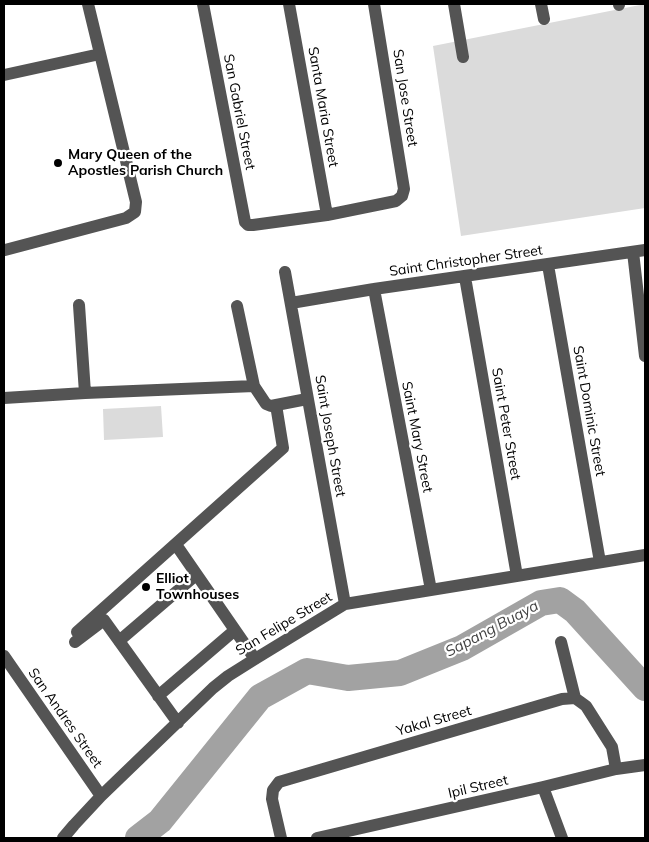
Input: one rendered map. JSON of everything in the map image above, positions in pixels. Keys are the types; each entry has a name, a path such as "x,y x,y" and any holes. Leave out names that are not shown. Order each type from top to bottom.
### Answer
{"street":[{"path":"4,250 126,218 135,212 136,202 88,4"},
{"name":"San Gabriel Street","path":"203,4 245,222 248,225 253,225 327,215"},
{"name":"Santa Maria Street","path":"289,4 327,215"},
{"name":"San Jose Street","path":"327,215 396,200 402,196 404,189 374,4"},
{"path":"454,4 463,57"},
{"path":"541,4 544,19"},
{"path":"4,75 100,54"},
{"path":"639,251 645,356"},
{"name":"Saint Christopher Street","path":"291,303 374,289 639,251"},
{"name":"Saint Dominic Street","path":"548,265 600,562"},
{"name":"Saint Joseph Street","path":"285,272 345,604"},
{"name":"Saint Peter Street","path":"465,277 517,576"},
{"name":"Saint Mary Street","path":"374,289 431,590"},
{"path":"79,305 86,393"},
{"path":"237,306 254,386 266,404 271,406 307,399"},
{"path":"4,398 254,386"},
{"path":"178,723 104,620 76,637 283,448 276,405"},
{"path":"179,549 255,659"},
{"name":"San Felipe Street","path":"63,838 101,796 228,676 345,604 645,555"},
{"path":"119,641 196,575"},
{"path":"158,696 235,630"},
{"path":"561,642 575,698 586,706 612,747 616,769"},
{"name":"San Andres Street","path":"4,656 101,796"},
{"name":"Yakal Street","path":"281,838 272,799 273,790 279,782 562,699 575,698"},
{"name":"Ipil Street","path":"317,838 616,769 645,765"},
{"path":"543,787 562,838"}],"shaded area":[{"path":"645,4 645,208 461,236 433,46"},
{"path":"161,406 163,437 104,440 103,409"}],"waterway":[{"name":"Sapang Buaya","path":"138,838 160,821 260,697 307,671 348,678 400,673 462,648 541,603 560,600 575,611 645,688"}],"place":[{"name":"Mary Queen of the Apostles Parish Church","path":"58,163"},
{"name":"Elliot Townhouses","path":"146,587"}]}
